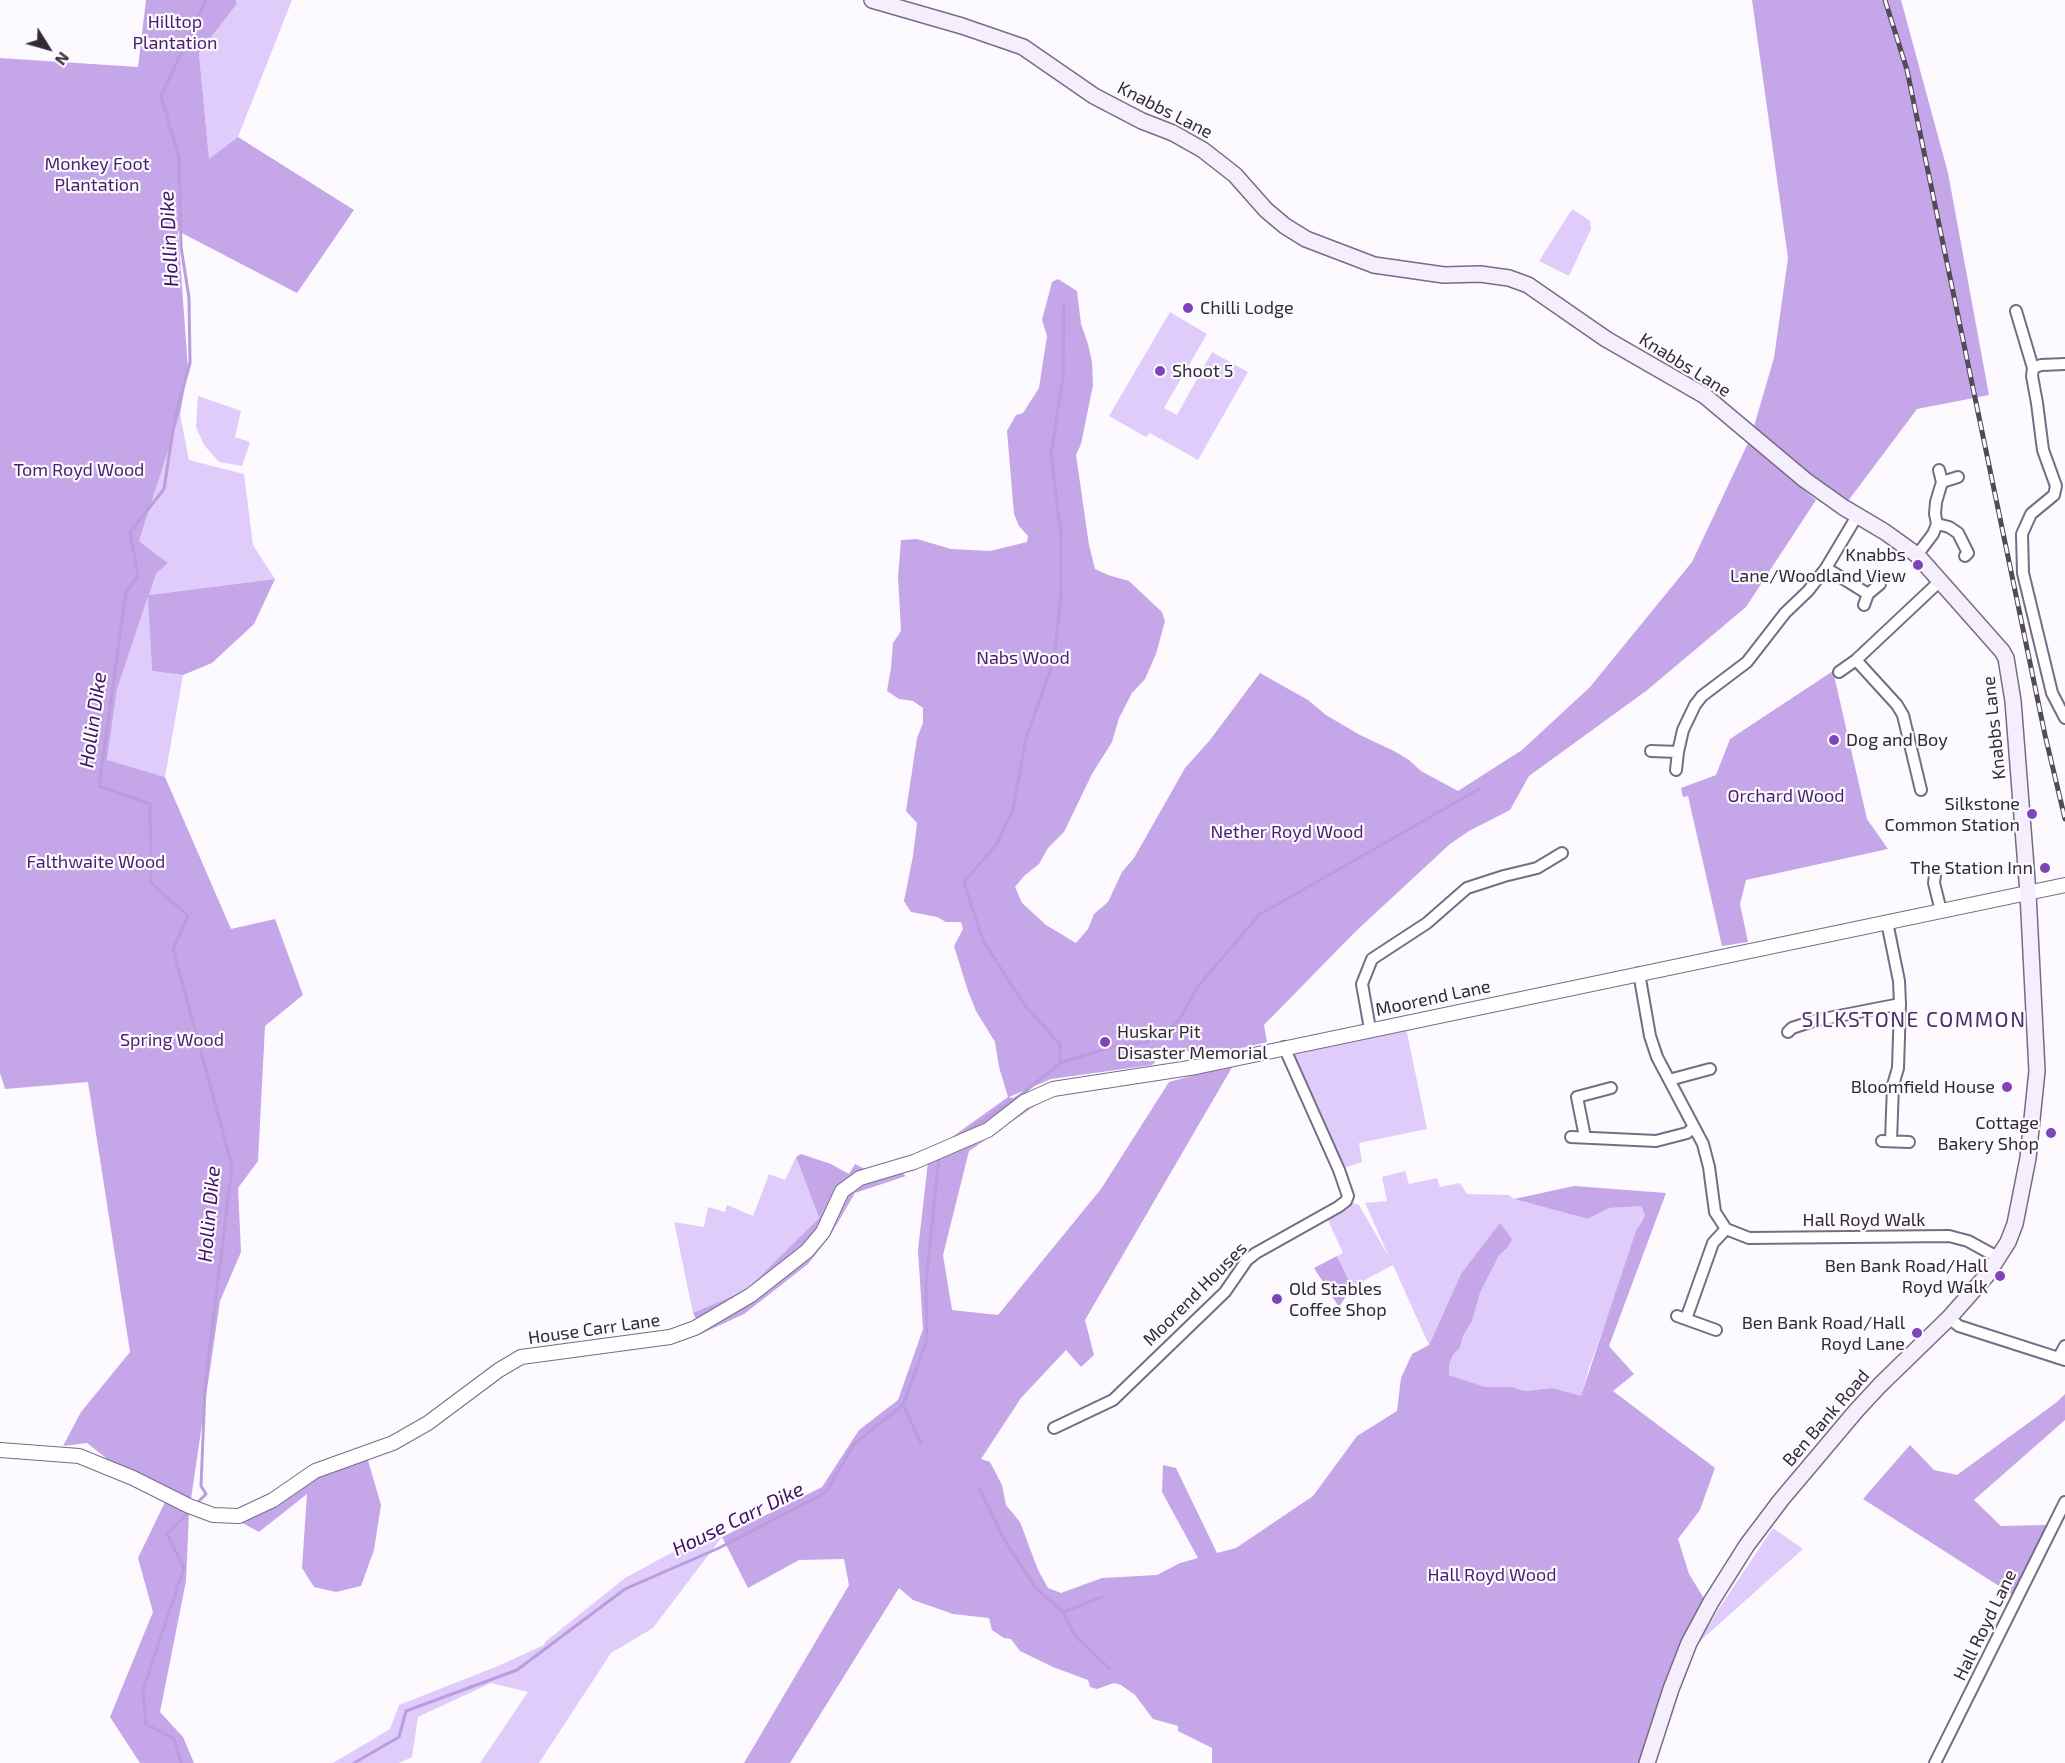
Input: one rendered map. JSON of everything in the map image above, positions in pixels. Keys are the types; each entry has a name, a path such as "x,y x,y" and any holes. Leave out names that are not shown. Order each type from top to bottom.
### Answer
{"main road":[{"name":"Knabbs Lane","path":"872,0 1008,41 1033,53 1088,92 1203,150 1235,175 1266,210 1285,226 1306,239 1374,265 1444,275 1489,275 1509,278 1528,285 1606,339 1705,396 1805,480 1917,555 2002,651 2008,666 2013,700 2028,893"},
{"name":"Ben Bank Road","path":"1647,1763 1689,1643 1711,1602 1748,1545 1781,1500 1856,1411 1987,1275 1999,1258 2015,1224 2022,1195 2037,1071 2028,893"}],"street":[{"path":"2016,311 2032,368 2031,376 2043,450 2055,486 2054,495 2031,514 2022,534 2023,573 2052,693 2065,718"},
{"path":"2032,368 2041,365 2065,364"},
{"path":"1917,555 1933,534 1937,524 1936,502 1942,482 1939,470"},
{"path":"1942,482 1958,477"},
{"path":"1676,770 1678,752 1689,714 1702,696 1747,662 1785,614 1809,591 1826,568 1857,516"},
{"path":"1937,524 1954,529 1958,533 1968,553 1965,556"},
{"path":"1826,568 1866,599 1880,584"},
{"path":"1839,672 1856,660 1940,581"},
{"path":"1856,660 1897,705 1903,715 1921,790"},
{"path":"1651,752 1678,752"},
{"path":"1370,1029 1362,984 1372,959 1427,923 1467,888 1537,868 1562,854"},
{"path":"1935,875 1934,883 1941,911"},
{"name":"Moorend Lane","path":"860,1178 914,1162 988,1130 1024,1102 1053,1089 1168,1072 2065,885"},
{"path":"1887,922 1899,981 1900,1005 1898,1068 1893,1085 1886,1141 1909,1142"},
{"path":"1639,973 1650,1036 1657,1057 1703,1143 1715,1212 1726,1229 1713,1243 1682,1317 1711,1325"},
{"path":"1788,1032 1792,1028 1813,1021 1900,1005"},
{"name":"Moorend Houses","path":"1054,1428 1113,1400 1224,1292 1247,1260 1256,1253 1346,1201 1348,1196 1339,1170 1284,1047"},
{"path":"1669,1080 1710,1068"},
{"path":"1585,1137 1577,1097 1611,1088"},
{"path":"1571,1137 1656,1142 1687,1133 1694,1127"},
{"name":"House Carr Lane","path":"0,1450 79,1456 133,1478 194,1508 213,1515 239,1516 273,1500 315,1471 393,1443 419,1428 521,1356 670,1337 695,1328 751,1295 807,1251 823,1232 842,1191 860,1178"},
{"name":"Hall Royd Walk","path":"1726,1229 1749,1238 1949,1236 1968,1241 1999,1258"},
{"path":"1948,1318 1959,1326 2062,1358 2065,1346"},
{"name":"Hall Royd Lane","path":"1935,1763 2065,1502"}],"shaded area":[{"path":"236,0 292,0 238,137 209,160 199,53 236,5"},
{"path":"1572,209 1590,221 1591,229 1569,276 1539,261"},
{"path":"1170,312 1207,334 1164,408 1177,415 1212,352 1248,372 1198,460 1150,433 1146,437 1109,416"},
{"path":"198,396 241,411 235,437 250,442 242,466 219,462 204,445 196,427"},
{"path":"180,414 189,460 244,474 253,545 275,579 149,595 152,671 183,675 165,777 107,761 117,690 156,574 168,563 139,541"},
{"path":"1406,1028 1427,1129 1359,1143 1362,1162 1341,1169 1292,1053"},
{"path":"796,1157 819,1218 746,1290 693,1313 674,1222 704,1227 708,1207 725,1212 727,1205 753,1216 769,1174 785,1180"},
{"path":"1405,1171 1409,1184 1437,1178 1440,1187 1460,1183 1467,1194 1509,1195 1514,1199 1588,1219 1609,1208 1641,1205 1645,1215 1640,1222 1581,1397 1552,1388 1525,1391 1512,1387 1485,1387 1449,1375 1449,1365 1453,1355 1460,1348 1463,1336 1472,1321 1480,1293 1499,1254 1507,1248 1461,1274 1429,1345 1393,1265 1352,1287 1337,1256 1343,1253 1327,1218 1353,1203 1359,1205 1389,1257 1365,1203 1387,1201 1382,1177"},
{"path":"1773,1528 1803,1549 1699,1642 1720,1607"},
{"path":"722,1537 653,1628 611,1653 539,1763 480,1763 528,1692 491,1683 418,1717 412,1757 399,1763 333,1763 390,1729 399,1705 498,1666 544,1645 625,1578 671,1553"}],"green space":[{"path":"146,0 236,0 236,5 199,53 209,159 238,137 354,210 297,293 178,231 188,369 180,414 139,541 168,563 156,574 149,595 275,579 254,624 212,663 183,675 152,671 148,597 117,690 107,760 165,777 231,929 275,919 303,995 265,1026 258,1161 238,1188 241,1252 220,1301 191,1499 115,1465 87,1443 63,1446 81,1412 130,1352 88,1082 5,1089 0,1073 0,58 138,67"},
{"path":"1752,0 1901,0 1948,173 1989,395 1917,409 1848,501 1822,485 1754,426 1774,358 1788,258"},
{"path":"1058,279 1077,291 1081,324 1092,362 1093,385 1081,444 1076,455 1089,545 1095,569 1129,581 1162,612 1165,621 1156,654 1145,679 1132,693 1119,718 1112,742 1092,774 1064,832 1048,848 1039,864 1015,887 1022,903 1046,925 1076,943 1088,929 1094,914 1108,902 1122,872 1134,858 1185,768 1210,740 1260,673 1308,700 1326,715 1394,751 1421,771 1458,791 1522,750 1590,687 1692,562 1748,443 1816,500 1746,607 1646,691 1529,776 1510,810 1469,831 1450,844 1355,932 1264,1025 1267,1042 1210,1056 1202,1048 1160,1057 1152,1065 1051,1079 1009,1097 1036,1105 969,1151 943,1255 952,1310 998,1315 1101,1189 1169,1082 1234,1064 1085,1320 1094,1355 1081,1367 1066,1350 1021,1398 981,1459 990,1462 1002,1485 1006,1505 1020,1522 1038,1570 1048,1588 1061,1593 1102,1578 1157,1575 1180,1563 1198,1558 1162,1492 1163,1465 1176,1468 1217,1553 1236,1548 1313,1496 1357,1436 1397,1411 1401,1378 1412,1354 1429,1345 1461,1274 1500,1223 1512,1239 1499,1255 1480,1293 1472,1321 1463,1336 1460,1348 1453,1355 1449,1365 1449,1375 1485,1387 1512,1387 1525,1391 1552,1388 1581,1396 1636,1231 1645,1215 1641,1206 1609,1208 1588,1219 1514,1199 1574,1186 1666,1193 1609,1346 1634,1374 1613,1391 1715,1468 1700,1510 1678,1539 1689,1574 1705,1600 1641,1763 1212,1763 1212,1748 1178,1731 1178,1726 1153,1719 1135,1695 1121,1685 1114,1683 1097,1689 1090,1687 1088,1680 1020,1651 1011,1639 1004,1638 992,1630 989,1618 953,1614 913,1600 899,1588 790,1763 744,1763 849,1585 844,1559 799,1560 748,1588 722,1537 822,1487 859,1430 898,1400 923,1329 918,1250 928,1162 952,1137 1008,1097 999,1067 995,1042 976,1011 954,946 963,929 961,922 946,922 937,917 911,912 904,901 917,823 906,811 917,738 923,723 923,708 913,701 899,699 887,691 893,643 901,631 898,577 901,540 917,539 951,549 990,551 1027,542 1028,536 1019,526 1014,514 1007,431 1016,415 1023,413 1039,388 1047,336 1042,320 1052,282"},
{"name":"Orchard Wood","path":"1833,671 1867,819 1888,849 1746,880 1740,904 1748,942 1722,946 1688,796 1683,797 1681,788 1716,775 1730,739"},
{"path":"801,1154 831,1164 849,1174 855,1164 865,1169 890,1163 906,1176 855,1193 830,1236 808,1264 744,1314 703,1333 693,1313 746,1290 819,1218 796,1157"},
{"path":"1337,1256 1352,1287 1339,1307 1314,1268"},
{"path":"2065,1394 2065,1420 1974,1500 2001,1526 2047,1525 2013,1595 1863,1499 1910,1445 1934,1470 1957,1475"},
{"path":"367,1457 381,1505 374,1550 361,1586 336,1592 314,1587 302,1568 307,1494 259,1532 239,1521 317,1474"},
{"path":"166,1500 189,1513 186,1581 160,1712 183,1737 194,1763 140,1763 110,1717 153,1612 138,1558"}],"waterway":[{"name":"Hollin Dike","path":"196,1504 206,1494 201,1486 205,1387 232,1166 173,949 188,916 151,883 150,804 99,786 126,592 138,576 130,532 164,489 175,417 190,363 189,298 181,247 179,158 161,96 206,0"},
{"path":"1060,1063 1060,1044 1027,1008 983,941 964,882 997,844 1013,809 1026,738 1054,660 1061,596 1061,535 1051,455 1063,376 1064,304"},
{"name":"House Carr Dike","path":"961,1135 1022,1094 1060,1063 1111,1047 1147,1042 1160,1031 1173,1026 1199,985 1259,915 1479,789"},
{"name":"House Carr Dike","path":"354,1763 399,1737 406,1711 517,1670 625,1589 719,1548 825,1493 855,1443 903,1405 927,1340 926,1282 939,1157"},
{"path":"903,1405 921,1443"},
{"path":"979,1488 1004,1539 1035,1587 1063,1612 1075,1636 1110,1669"},
{"name":"Hollin Dike","path":"181,1763 174,1739 146,1724 143,1690 184,1568 167,1534 190,1511"},
{"path":"1063,1612 1102,1597"}],"railway":[{"path":"1885,0 1907,70 2045,735 2065,819"}],"place":[{"name":"Chilli Lodge","path":"1188,308"},
{"name":"Shoot 5","path":"1160,371"},
{"name":"Knabbs Lane/Woodland View","path":"1918,565"},
{"name":"Dog and Boy","path":"1834,740"},
{"name":"Silkstone Common Station","path":"2032,814"},
{"name":"The Station Inn","path":"2045,868"},
{"name":"Huskar Pit Disaster Memorial","path":"1105,1042"},
{"name":"Bloomfield House","path":"2007,1087"},
{"name":"Cottage Bakery Shop","path":"2051,1133"},
{"name":"Ben Bank Road/Hall Royd Walk","path":"2000,1276"},
{"name":"Old Stables Coffee Shop","path":"1277,1299"},
{"name":"Ben Bank Road/Hall Royd Lane","path":"1917,1333"}],"district":[{"name":"SILKSTONE COMMON","path":"1914,1020"}],"park label":[{"name":"Hilltop Plantation","path":"175,32"},
{"name":"Monkey Foot Plantation","path":"97,174"},
{"name":"Tom Royd Wood","path":"79,470"},
{"name":"Nabs Wood","path":"1023,658"},
{"name":"Nether Royd Wood","path":"1287,832"},
{"name":"Falthwaite Wood","path":"96,862"},
{"name":"Spring Wood","path":"172,1040"},
{"name":"Hall Royd Wood","path":"1492,1575"}]}
